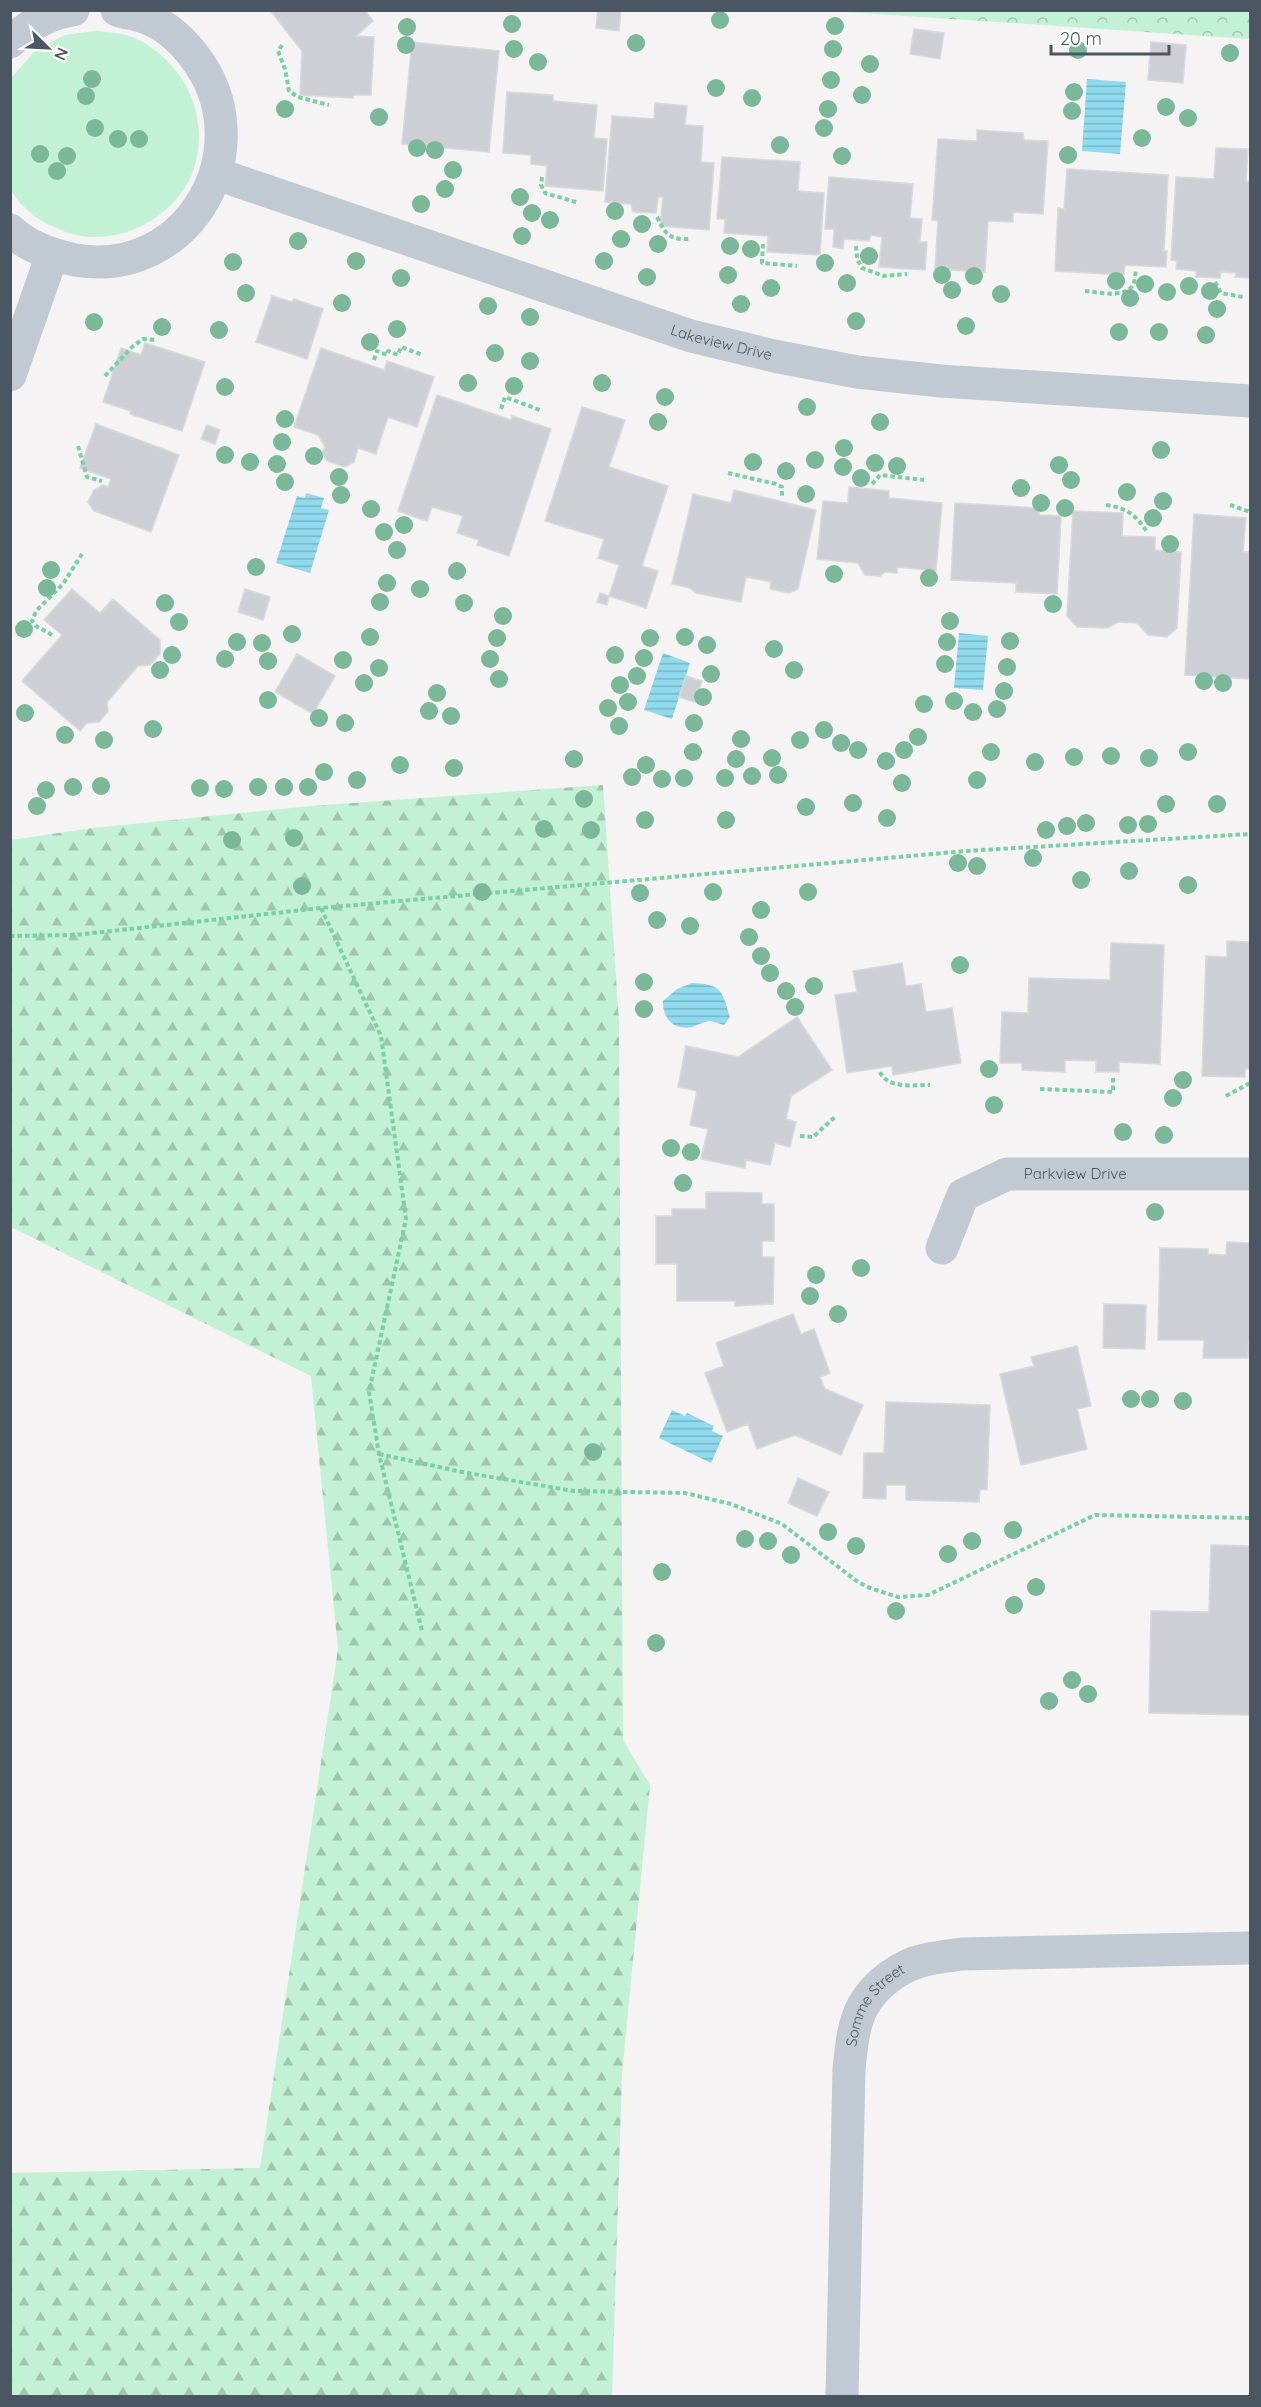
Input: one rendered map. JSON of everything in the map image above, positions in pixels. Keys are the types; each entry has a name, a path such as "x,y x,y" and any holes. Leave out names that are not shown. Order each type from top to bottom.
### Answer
{"street":[{"path":"10,42 25,28 63,11 73,10"},
{"path":"10,230 52,255 92,263 132,257 169,239 198,211 217,174 222,139 219,104 206,71 184,43 166,28 137,13"},
{"name":"Lakeview Drive","path":"217,174 691,336 774,356 857,372 940,381 1251,401"},
{"path":"10,375 52,255"},
{"name":"Parkview Drive","path":"942,1248 963,1195 1007,1174 1251,1174"},
{"name":"Somme Street","path":"842,2397 849,2069 853,2038 863,2006 878,1988 894,1972 923,1960 962,1954 1251,1948"}],"path":[{"path":"282,45 278,51 285,69 288,91 298,97 329,105"},
{"path":"542,177 541,185 546,193 579,203"},
{"path":"657,217 664,232 676,240 691,239"},
{"path":"763,244 762,263 797,266"},
{"path":"856,246 857,259 862,268 884,276 907,274"},
{"path":"1085,291 1117,294 1126,291 1132,286 1136,271"},
{"path":"1215,282 1221,293 1243,297"},
{"path":"105,376 132,347 143,339 157,340"},
{"path":"374,360 377,351 387,355 388,351 398,355 401,347 423,355"},
{"path":"501,409 505,398 540,410"},
{"path":"78,446 87,477 102,481"},
{"path":"728,473 776,484 782,487 782,498"},
{"path":"872,484 880,475 924,480"},
{"path":"1106,505 1122,507 1139,520 1147,532"},
{"path":"1230,505 1251,512"},
{"path":"52,635 36,626 32,621 36,611 63,584 82,554"},
{"path":"10,936 75,935 321,908 966,851 1251,834"},
{"path":"321,908 381,1036 406,1219 369,1392 378,1454 422,1631"},
{"path":"880,1072 883,1078 891,1083 930,1085"},
{"path":"1040,1089 1113,1092 1113,1076"},
{"path":"1226,1096 1251,1083"},
{"path":"800,1136 813,1137 836,1116"},
{"path":"378,1454 462,1472 574,1491 685,1493 731,1504 782,1524 858,1582 898,1597 928,1595 943,1589 1095,1515 1251,1518"}],"green space":[{"path":"832,11 1250,11 1250,39"},
{"path":"97,31 135,38 151,47 166,60 187,88 197,115 199,130 199,145 192,174 183,191 170,206 138,228 101,237 82,236 48,224 27,210 11,190 11,78 36,50 65,35"},
{"path":"603,785 619,1022 623,1740 650,1785 622,2074 612,2396 11,2396 11,2173 260,2168 338,1649 311,1376 11,1227 11,840 93,828 311,806"}],"water":[{"path":"1087,79 1126,82 1120,154 1082,151"},
{"path":"306,493 324,498 321,508 329,510 310,573 276,563 297,496 305,498"},
{"path":"959,633 988,636 983,690 954,688"},
{"path":"663,653 690,663 672,719 644,710"},
{"path":"692,983 710,985 720,991 730,1017 724,1025 711,1021 686,1028 670,1022 663,1007 663,1001 677,989"},
{"path":"672,1410 685,1416 687,1413 714,1426 712,1431 723,1436 711,1463 659,1438"}],"building":[{"path":"270,10 365,10 373,21 356,36 374,37 371,95 353,95 353,98 300,95 302,51"},
{"path":"598,10 621,10 619,31 596,28"},
{"path":"914,29 944,33 940,59 910,54"},
{"path":"412,42 499,51 489,152 402,144"},
{"path":"1151,42 1186,45 1183,83 1148,80"},
{"path":"507,92 553,95 553,101 597,105 594,138 607,139 603,191 545,186 547,166 531,164 531,155 503,153"},
{"path":"655,103 687,106 685,125 703,126 701,162 714,163 709,230 660,226 663,197 658,197 656,213 633,212 631,204 605,202 612,116 654,119"},
{"path":"977,130 1023,133 1024,140 1048,141 1043,214 1013,212 1013,222 988,221 985,272 935,269 938,221 932,220 938,139 977,141"},
{"path":"1216,148 1248,149 1246,181 1250,182 1250,278 1235,277 1236,273 1221,272 1220,278 1196,277 1196,271 1176,269 1177,261 1171,260 1176,177 1214,179"},
{"path":"722,157 800,162 798,191 824,193 820,255 767,252 768,236 724,233 725,219 717,219"},
{"path":"1067,169 1168,175 1164,251 1167,251 1166,267 1125,265 1124,275 1055,271 1058,208 1064,209"},
{"path":"829,177 913,184 910,218 922,219 920,242 927,242 925,270 879,267 882,237 871,235 869,241 844,239 843,249 833,247 834,229 825,229"},
{"path":"272,296 292,302 294,299 323,309 307,359 256,342"},
{"path":"145,343 205,362 182,431 130,414 131,411 103,402 121,348 141,355"},
{"path":"321,348 384,370 387,361 434,377 417,427 388,417 376,454 358,448 354,462 345,467 327,461 322,452 325,447 318,435 294,427"},
{"path":"437,395 511,420 512,416 551,429 509,556 477,545 479,540 457,533 463,516 432,507 427,521 398,511"},
{"path":"582,407 625,420 609,467 668,486 642,566 658,571 646,608 609,596 619,565 598,558 604,539 545,521"},
{"path":"96,424 179,455 151,532 94,511 88,502 94,490 103,485 108,487 111,479 80,468"},
{"path":"207,425 220,430 215,444 201,439"},
{"path":"849,487 889,491 889,498 942,503 936,571 897,567 897,573 885,572 880,576 865,575 858,563 817,559 823,501 848,503"},
{"path":"734,490 816,510 798,589 789,593 770,589 771,582 746,577 741,602 696,593 690,588 672,584 693,494 731,503"},
{"path":"955,503 1039,508 1039,515 1061,516 1057,594 1016,592 1016,583 951,580"},
{"path":"1073,511 1123,513 1122,536 1155,537 1155,550 1181,552 1177,628 1167,637 1148,635 1137,623 1118,622 1108,628 1077,627 1067,616"},
{"path":"1194,514 1246,518 1243,552 1250,552 1250,679 1185,675"},
{"path":"72,589 100,613 113,599 160,640 160,654 150,665 138,666 107,702 108,711 99,722 87,723 80,731 22,681 62,635 44,620"},
{"path":"245,589 270,597 263,620 238,612"},
{"path":"600,593 609,596 607,605 597,602"},
{"path":"297,654 335,676 313,714 275,692"},
{"path":"686,676 702,681 695,702 679,697"},
{"path":"1227,941 1250,942 1250,1069 1245,1069 1245,1077 1202,1076 1206,956 1227,957"},
{"path":"1111,943 1164,945 1160,1064 1119,1062 1119,1072 1096,1072 1096,1061 1065,1060 1065,1072 1022,1070 1022,1063 1000,1063 1002,1012 1028,1013 1029,978 1110,980"},
{"path":"902,963 906,986 921,984 926,1012 952,1008 961,1063 893,1075 892,1066 847,1073 835,995 857,992 853,971"},
{"path":"797,1017 832,1070 791,1096 786,1119 796,1122 790,1147 775,1143 770,1165 746,1160 745,1168 701,1159 708,1129 690,1125 697,1091 678,1087 686,1046 738,1057"},
{"path":"706,1192 762,1193 762,1204 774,1204 774,1241 762,1241 762,1257 774,1257 773,1304 735,1306 735,1301 677,1301 677,1264 656,1264 656,1216 672,1216 672,1209 706,1209"},
{"path":"1227,1242 1250,1243 1248,1358 1203,1358 1204,1340 1158,1340 1160,1248 1208,1249 1208,1254 1226,1255"},
{"path":"1104,1304 1146,1305 1145,1349 1103,1348"},
{"path":"793,1314 801,1334 814,1329 830,1373 820,1377 825,1389 863,1405 841,1455 795,1435 757,1449 748,1424 727,1432 705,1373 724,1366 716,1343"},
{"path":"1077,1346 1091,1406 1077,1409 1087,1449 1021,1465 1000,1374 1034,1366 1031,1357"},
{"path":"886,1402 990,1405 987,1490 980,1489 979,1502 906,1500 906,1485 886,1485 886,1499 863,1498 864,1453 884,1453"},
{"path":"798,1478 829,1492 817,1516 788,1503"},
{"path":"1211,1545 1250,1546 1250,1715 1149,1713 1151,1611 1209,1612"}]}
